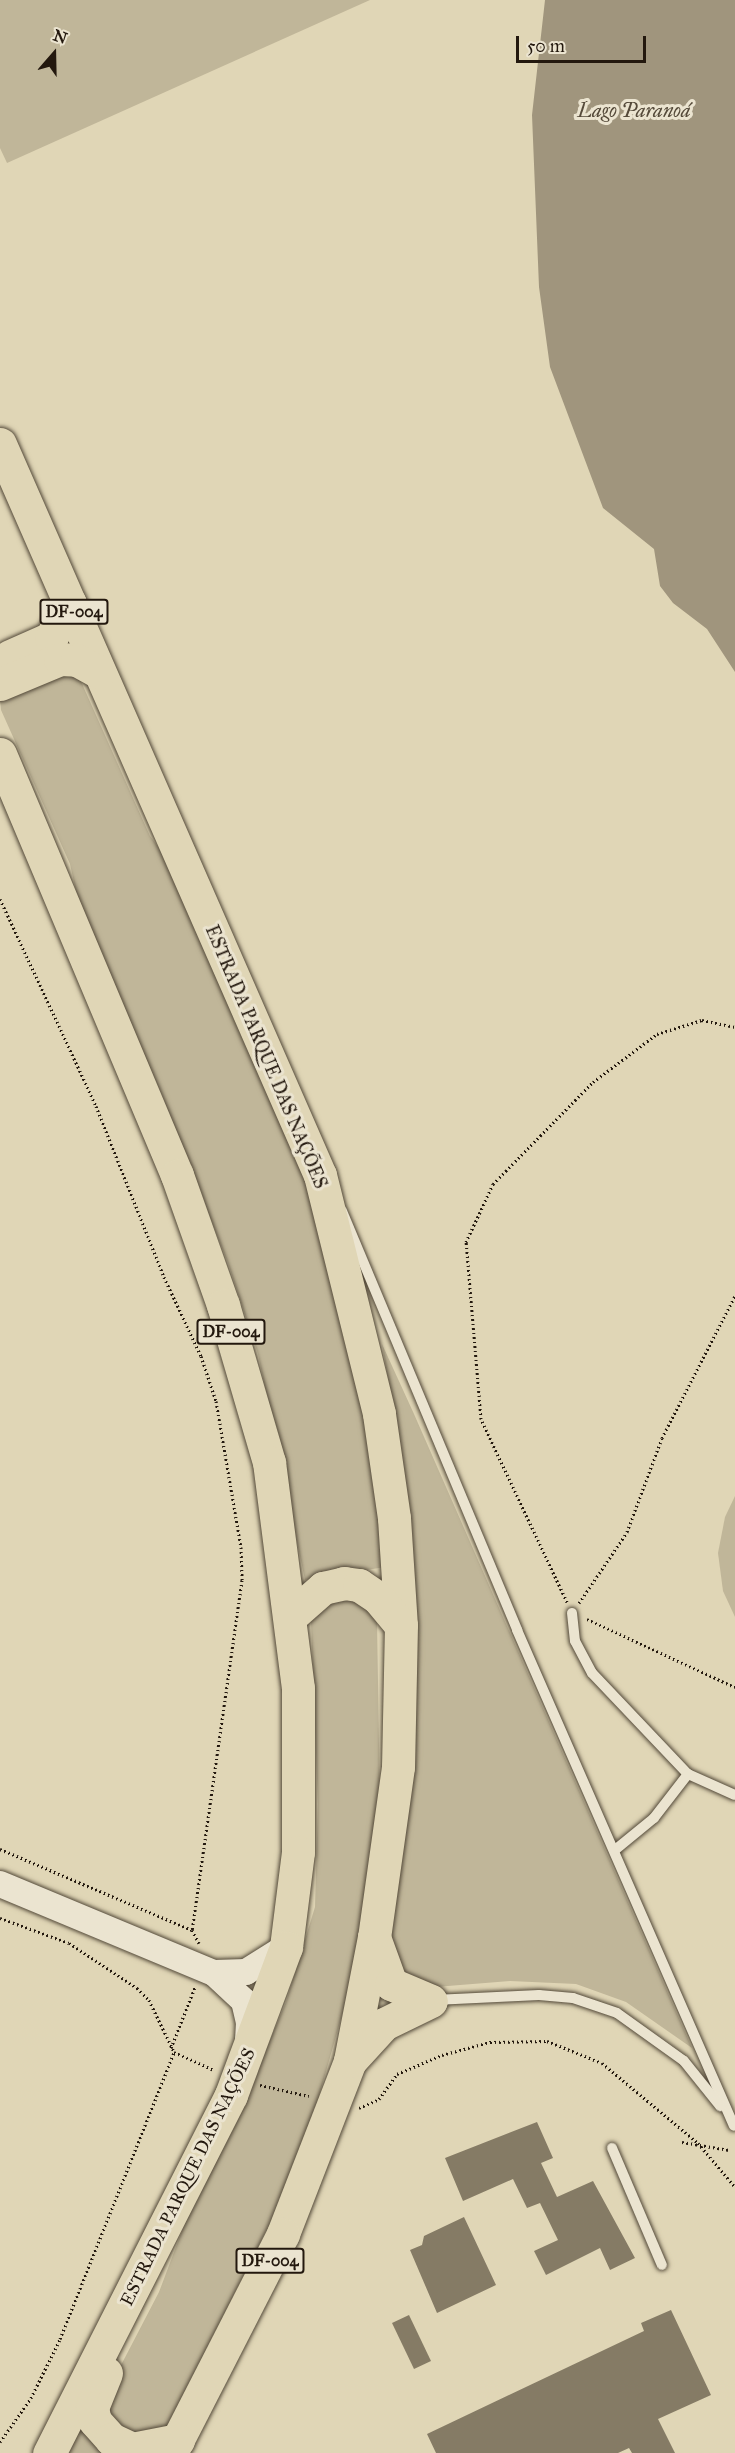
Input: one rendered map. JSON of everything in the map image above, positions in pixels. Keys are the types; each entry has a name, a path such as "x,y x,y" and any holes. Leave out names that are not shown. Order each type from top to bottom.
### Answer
{"highway":[{"name":"ESTRADA PARQUE DAS NAÇÕES","path":"0,444 320,1174 379,1414 394,1518 401,1625 398,1767 374,1937 350,2061 283,2234 175,2447"},
{"path":"0,660 51,638 70,603"},
{"path":"0,684 60,659 77,660 99,672"},
{"name":"ESTRADA PARQUE DAS NAÇÕES","path":"0,754 177,1175 223,1305 269,1462 291,1616 300,1790 295,1904 286,1947 239,2072 177,2209 49,2453"},
{"path":"291,1616 323,1588 344,1583 359,1585 378,1598 401,1625"},
{"path":"374,1937 391,1984 431,2001"},
{"path":"350,2061 384,2024 431,2001"},
{"path":"175,2447 132,2449 111,2439 95,2421 92,2408 177,2209"}],"street":[{"path":"0,1884 214,1973 235,1990 248,2011 239,2072"},
{"path":"214,1973 246,1972 286,1947"}],"lane":[{"path":"320,1174 351,1226 517,1630 615,1850 734,2128"},
{"path":"572,1613 575,1641 592,1672 688,1774 735,1795"},
{"path":"615,1850 654,1818 688,1774"},
{"path":"431,2001 539,1995 573,1998 617,2013 684,2061 734,2128"},
{"path":"612,2148 662,2265"}],"path":[{"path":"0,899 96,1106 164,1277 201,1356 230,1479 242,1580 192,1930 0,1849"},
{"path":"735,1027 702,1020 657,1034 593,1082 493,1184 466,1242 481,1419 572,1613 735,1687"},
{"path":"572,1613 627,1532 662,1438 735,1296"},
{"path":"0,1917 69,1943 137,1988 149,2000 174,2052 317,2098"},
{"path":"356,2108 379,2099 397,2074 442,2055 490,2042 547,2041 602,2063 698,2144 735,2187"},
{"path":"0,2442 31,2398 60,2339 174,2052"},
{"path":"682,2142 729,2150"}],"shaded area":[{"path":"0,0 370,0 7,163 0,148"},
{"path":"75,668 150,836 171,864 299,1157 355,1353 385,1567 305,1580 258,1354 228,1263 162,1095 80,909 70,864 1,710 0,698"},
{"path":"382,1344 692,2048 626,2002 576,1984 510,1981 423,1988 407,1983 386,1946 412,1781 413,1574 407,1489"},
{"path":"735,1496 735,1617 723,1591 718,1553 725,1517"},
{"path":"354,1593 377,1621 380,1805 350,1987 317,2103 273,2217 167,2427 143,2437 112,2424 105,2396 159,2292 185,2223 246,2098 286,2002 315,1907 318,1804 311,1621 322,1602"},
{"path":"80,2429 123,2453 67,2453"}],"water":[{"name":"Lago Paranoá","path":"545,0 735,0 735,672 707,629 673,603 660,586 654,549 603,508 550,367 539,287 532,115"}],"building":[{"path":"537,2122 553,2158 541,2163 557,2197 593,2181 635,2258 610,2270 600,2248 546,2275 534,2251 558,2240 540,2203 527,2208 513,2179 463,2201 445,2158"},
{"path":"464,2217 496,2285 437,2313 410,2250 422,2245 424,2236"},
{"path":"671,2310 711,2395 658,2419 675,2453 632,2453 629,2448 618,2453 436,2453 427,2434 644,2331 641,2323"},
{"path":"409,2315 431,2361 414,2369 392,2323"}]}
